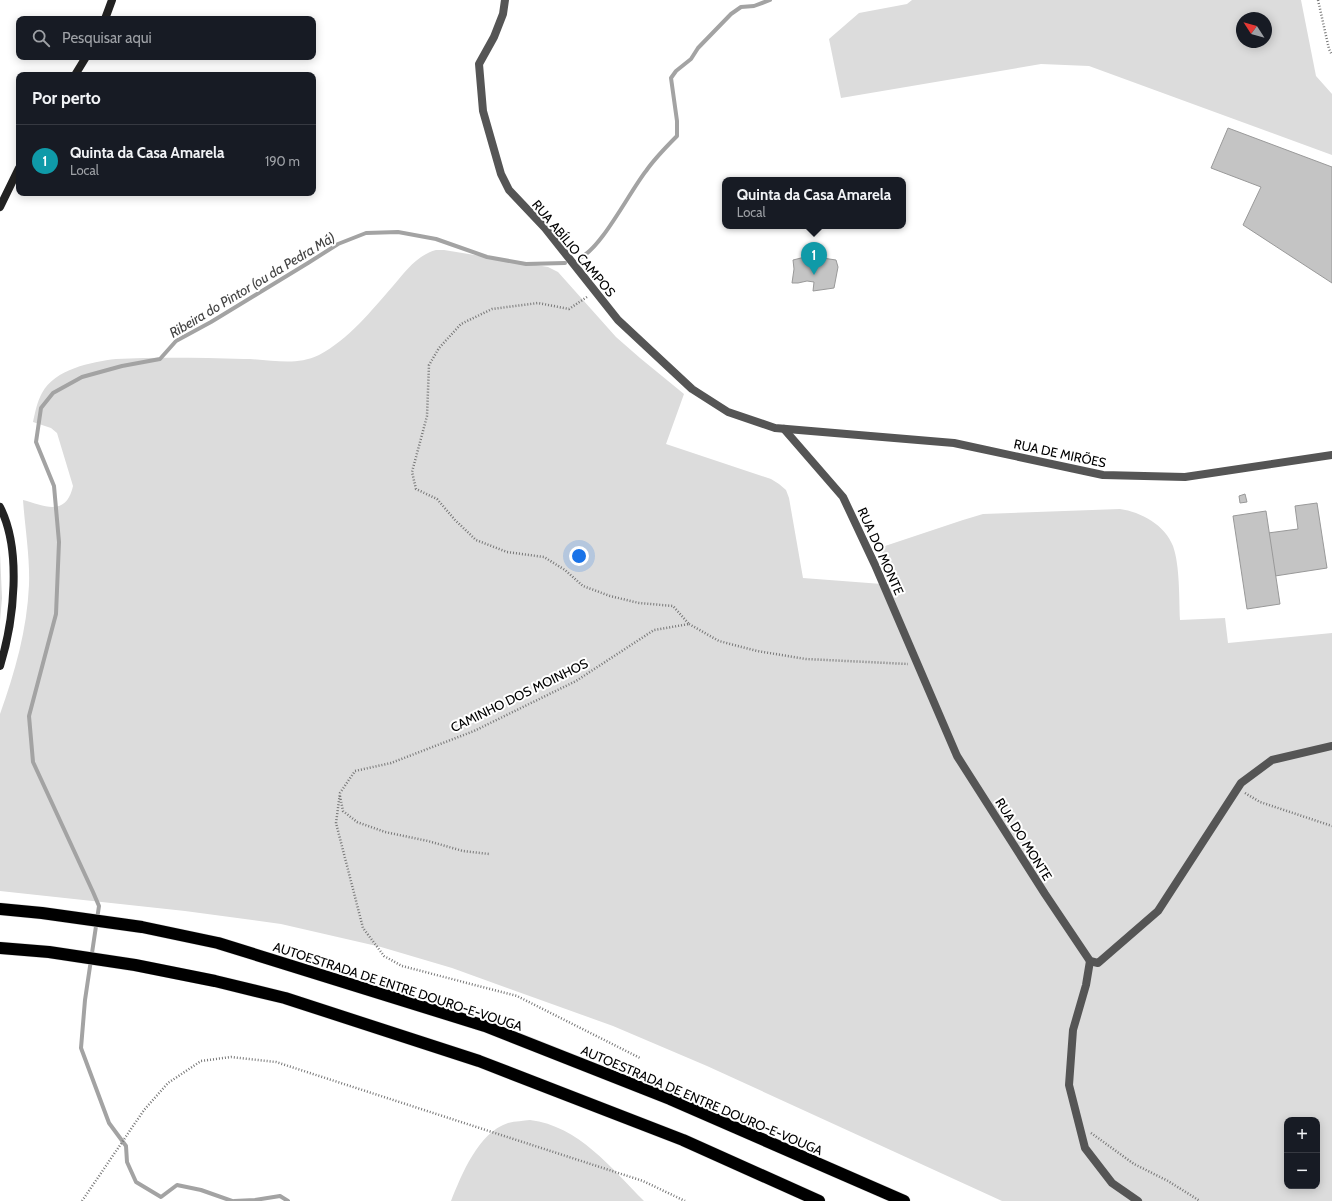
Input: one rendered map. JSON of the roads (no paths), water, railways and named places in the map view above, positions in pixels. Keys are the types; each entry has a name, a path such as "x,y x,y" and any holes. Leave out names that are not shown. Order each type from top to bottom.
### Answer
{"highway":[{"name":"AUTOESTRADA DE ENTRE DOURO-E-VOUGA","path":"0,909 42,913 142,927 218,943 485,1026 670,1099 904,1201"},
{"path":"0,948 49,952 135,965 215,981 285,998 479,1060 683,1140 819,1201"}],"main road":[{"path":"106,16 112,0"},
{"path":"77,72 84,60"},
{"path":"0,207 16,174"},
{"path":"0,507 7,526 13,580 10,626 0,666"}],"street":[{"name":"RUA ABÍLIO CAMPOS","path":"505,0 503,14 494,37 479,64 483,111 501,174 509,190 545,228 618,320 692,389 728,412 775,428 784,428"},
{"name":"RUA DE MIRÕES","path":"784,428 954,443 1103,475 1185,477 1332,455"},
{"name":"RUA DO MONTE","path":"784,428 843,497 875,565 957,756 1045,894 1090,961"},
{"path":"1138,1201 1112,1183 1085,1148 1069,1084 1073,1030 1086,985 1090,961 1098,963 1158,911 1241,783 1272,760 1332,746"}],"waterway":[{"name":"Ribeira do Pintor (ou da Pedra Má)","path":"579,258 587,253 605,233 649,166 677,136 677,121 671,78 676,71 691,59 698,48 731,14 741,7 754,6 770,0"},
{"name":"Ribeira do Pintor (ou da Pedra Má)","path":"232,1201 201,1190 177,1185 161,1197 136,1182 127,1162 126,1146 109,1123 81,1048 85,1000 99,906 33,762 29,716 56,614 59,542 54,486 36,442 41,408 53,393 82,377 122,366 160,359 176,341 211,322 338,244 366,233 398,232 436,239 487,257 526,264 565,263"},
{"name":"Ribeira do Pintor (ou da Pedra Má)","path":"234,1201 255,1200 280,1196 288,1201"}],"place":[{"name":"Quinta da Casa Amarela","path":"814,275"}]}
